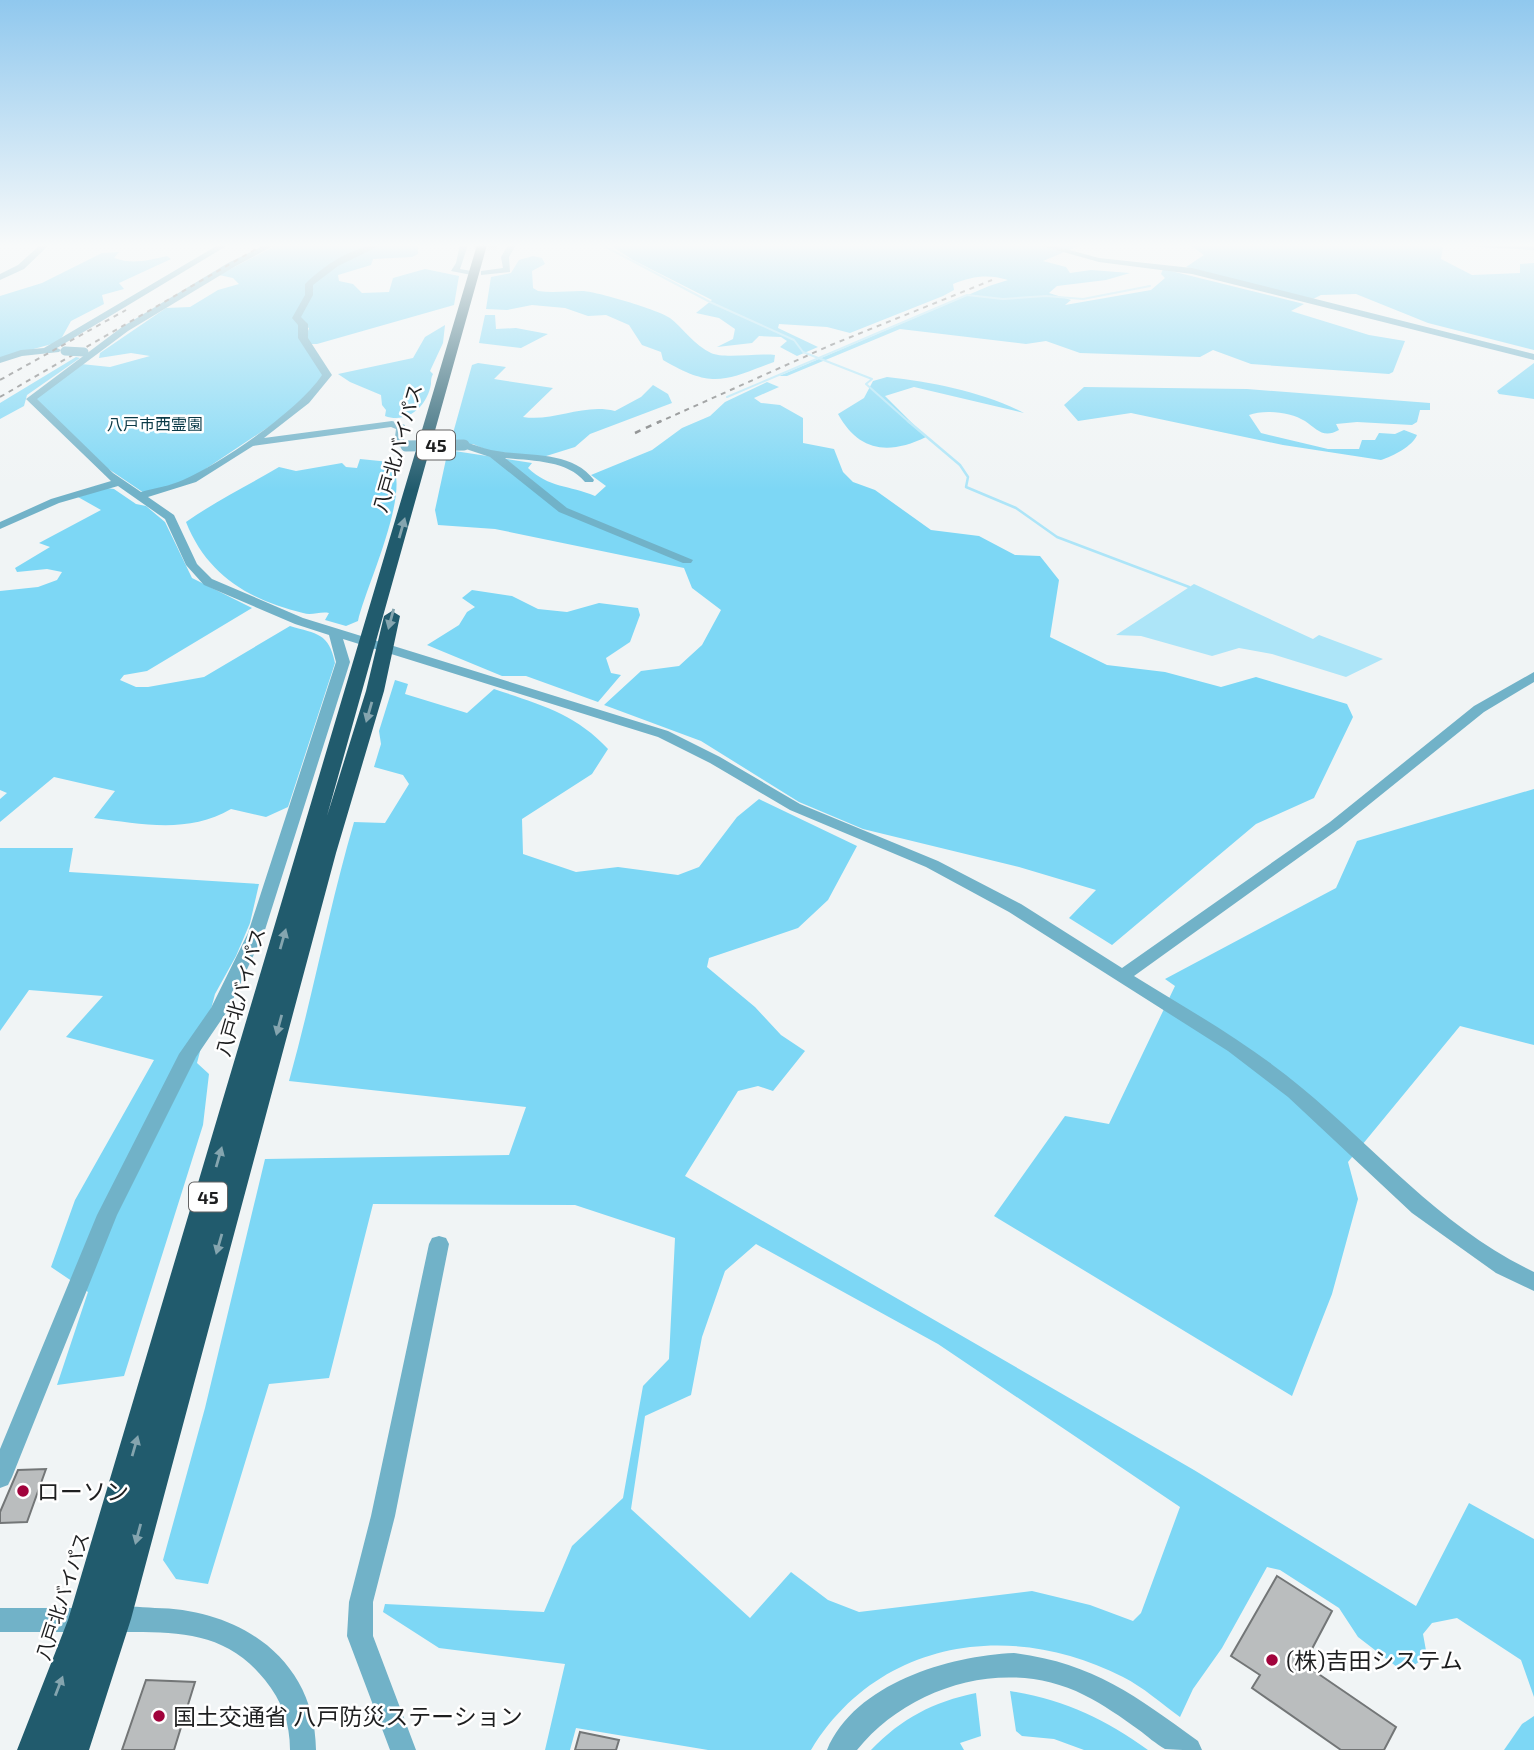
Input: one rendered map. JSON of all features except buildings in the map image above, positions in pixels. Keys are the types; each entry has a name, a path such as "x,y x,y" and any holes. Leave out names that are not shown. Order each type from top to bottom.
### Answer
{"highway":[{"name":"八戸北バイパス","path":"35,1750 85,1620 377,643 464,327"},
{"name":"八戸北バイパス","path":"71,1750 114,1619 326,853 375,691 377,643 398,590 465,327"}],"street":[{"path":"0,360 48,349 85,327"},
{"path":"130,327 88,353 31,399 88,456 170,517 192,565 208,582 277,613 627,722 686,745 795,807 932,864 978,888 1234,1047 1296,1092 1419,1207 1503,1267 1534,1282"},
{"path":"141,495 193,480 297,408 327,377 303,338 303,327"},
{"path":"1413,327 1534,357"},
{"path":"48,349 88,353"},
{"path":"245,444 392,424 401,427 398,443 406,446 464,445 486,452 567,465 581,470 589,480"},
{"path":"486,452 563,510 687,560"},
{"path":"0,526 55,501 120,482"},
{"path":"0,1477 107,1215 188,1054 219,1010 256,933 343,662 335,632"},
{"path":"1122,976 1335,825 1479,709 1534,676"},
{"path":"403,1750 360,1636 361,1602 383,1516 439,1244"},
{"path":"0,1620 178,1619 225,1631 264,1654 289,1691 303,1731 303,1750"},
{"path":"840,1750 848,1737 882,1705 911,1688 946,1674 1003,1667 1035,1669 1079,1680 1128,1707 1189,1750"}],"green space":[{"path":"0,327 68,327 61,339 52,344 0,358"},
{"name":"八戸市西霊園","path":"139,327 301,327 301,340 326,377 279,420 189,480 144,493 107,468 36,400 39,394 81,364 110,367 150,356 131,353 99,358 100,353"},
{"name":"八戸市西霊園","path":"305,327 378,327 317,344 309,344 306,337 309,328"},
{"path":"445,327 443,343 430,371 433,374 429,392 415,412 401,418 385,416 386,410 382,405 381,395 338,374 413,358 425,337"},
{"path":"482,327 516,328 548,334 521,348 479,343"},
{"path":"630,327 679,327 700,346 717,355 775,355 774,362 742,374 718,379 694,375 680,369 663,360 661,352 642,345"},
{"path":"732,327 778,327 818,347 797,356 780,347 787,341 781,337 759,336 752,343 717,347 733,339 735,329"},
{"path":"822,327 866,327 850,333"},
{"path":"894,327 1342,327 1369,335 1405,341 1393,372 1389,374 1251,364 1213,350 1200,357 1080,353 1046,341 1026,344 900,329 787,376 779,376"},
{"path":"1442,327 1534,327 1534,350"},
{"path":"76,357 80,358 27,395 24,406 0,419 0,403"},
{"path":"478,363 506,367 494,379 553,388 523,417 546,417 591,409 615,411 641,397 653,385 668,394 672,403 590,434 575,447 543,457 489,451 473,444 450,444 472,365"},
{"path":"1534,363 1534,399 1499,394 1497,391"},
{"path":"887,377 957,389 992,399 1024,413 914,387 885,396 926,437 900,446 876,447 855,436 838,414 864,398 873,381"},
{"path":"767,382 779,387 754,398 761,403 780,405 803,418 803,443 834,449 843,472 853,482 875,490 931,530 979,536 1015,555 1040,556 1059,580 1050,637 1107,665 1165,672 1221,687 1256,677 1347,704 1353,717 1314,798 1256,824 1112,945 1069,918 1096,890 1019,867 863,829 799,802 701,741 604,705 641,671 679,666 702,645 721,610 692,588 684,568 495,529 438,525 435,510 448,450 532,463 528,468 544,479 595,496 606,486 591,475 652,450 682,428 710,416 725,402"},
{"path":"1084,387 1247,389 1430,403 1430,410 1420,410 1417,422 1412,425 1357,422 1336,424 1339,430 1329,434 1320,432 1299,418 1285,414 1262,412 1249,415 1261,433 1328,449 1359,449 1362,440 1375,440 1379,433 1395,434 1404,430 1417,435 1407,447 1381,460 1283,445 1131,413 1078,421 1064,405"},
{"path":"360,459 390,462 396,475 396,493 386,538 358,621 346,626 325,620 329,613 306,614 283,608 232,582 206,557 186,522 279,467 296,471 342,463 346,467 357,468"},
{"path":"107,488 114,489 136,504 146,506 165,522 192,578 252,608 147,671 124,675 120,680 136,687 148,687 204,677 290,626 315,633 329,646 335,663 288,807 266,817 231,809 198,822 164,825 130,823 94,818 115,791 54,777 0,822 0,799 7,793 0,790 0,591 38,587 57,580 62,572 47,569 17,572 15,568 50,547 39,543 101,510 78,497"},
{"path":"472,590 512,596 538,609 567,612 599,603 638,608 640,615 630,642 606,658 611,673 621,675 598,702 526,676 502,676 427,645 459,625 467,612 475,607 462,598"},
{"path":"395,680 408,684 405,694 467,713 494,689 555,711 582,727 608,749 592,774 522,819 523,854 576,872 618,867 678,875 699,867 737,817 759,799 857,846 828,900 798,928 709,958 707,967 755,1007 781,1035 805,1051 773,1091 758,1086 738,1091 685,1176 1194,1470 1416,1606 1469,1503 1534,1539 1534,1697 1521,1660 1457,1618 1432,1623 1423,1634 1427,1656 1413,1666 1397,1667 1358,1637 1339,1608 1280,1570 1267,1567 1222,1648 1193,1689 1180,1717 1130,1681 1081,1659 1037,1649 993,1646 951,1650 910,1663 873,1683 839,1712 811,1750 708,1750 576,1728 570,1750 545,1750 565,1664 439,1648 383,1612 385,1604 544,1612 572,1546 623,1498 643,1386 669,1359 675,1238 575,1205 373,1204 329,1378 269,1384 208,1584 176,1579 163,1560 205,1408 265,1159 509,1155 526,1107 289,1081 354,822 385,823 409,784 403,775 374,767 381,744 379,731","holes":["756,1244 938,1344 1180,1507 1141,1613 1133,1621 1090,1605 1032,1591 859,1612 828,1600 791,1572 750,1618 631,1509 645,1416 691,1395 702,1337 725,1271"]},
{"path":"1534,789 1534,1045 1460,1026 1348,1162 1358,1199 1332,1294 1292,1396 994,1216 1065,1116 1109,1124 1175,986 1165,979 1336,888 1357,841"},
{"path":"0,848 73,848 69,872 259,884 250,923 215,994 197,1063 209,1074 203,1125 124,1376 57,1385 88,1292 51,1267 75,1200 154,1060 66,1037 103,996 29,990 0,1031"},
{"path":"1010,1691 1048,1699 1083,1712 1148,1750 1084,1750 1054,1739 1022,1736 1016,1731"},
{"path":"976,1693 981,1736 960,1743 964,1750 871,1750 894,1729 919,1713 946,1701"},
{"path":"1534,1716 1534,1750 1504,1750 1522,1724"}],"shaded area":[{"path":"1194,584 1313,639 1319,635 1383,659 1346,677 1272,654 1239,648 1212,656 1141,636 1116,635"}],"waterway":[{"path":"765,327 794,340 803,352 819,358"},
{"path":"819,358 892,327"},
{"path":"727,397 819,358"},
{"path":"819,358 872,379 866,384 910,423"},
{"path":"908,421 960,465 968,477 966,487 1016,508 1057,537 1189,587"}],"railway":[{"path":"0,380 96,327"},
{"path":"0,397 122,327"},
{"path":"657,423 876,327"},
{"path":"635,433 661,421"}],"place":[{"name":"ローソン","path":"23,1491"},
{"name":"(株)吉田システム","path":"1272,1660"},
{"name":"国土交通省 八戸防災ステーション","path":"159,1716"}]}
